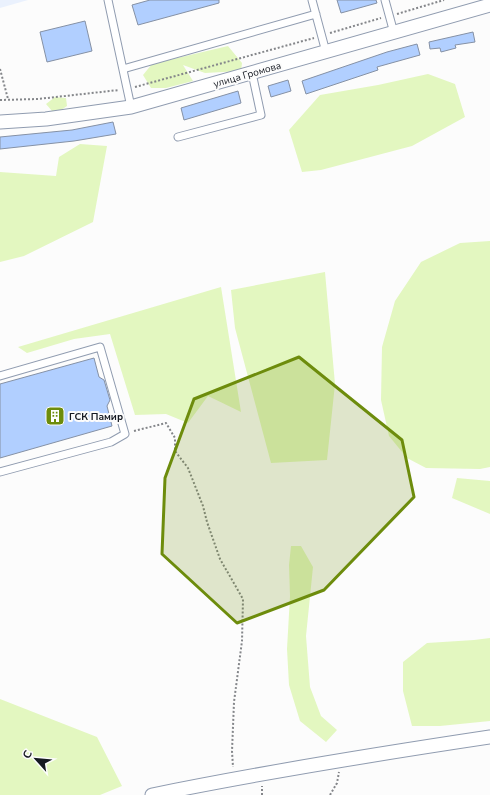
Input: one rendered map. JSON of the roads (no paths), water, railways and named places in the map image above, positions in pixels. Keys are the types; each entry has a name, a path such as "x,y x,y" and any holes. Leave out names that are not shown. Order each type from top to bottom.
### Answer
{"street":[{"name":"улица Громова","path":"0,122 46,119 131,107 490,5"},
{"path":"152,795 230,779 263,775 342,760 490,737"}],"lane":[{"path":"108,0 131,107"},
{"path":"312,0 326,52"},
{"path":"385,0 394,33"},
{"path":"123,69 316,14"},
{"path":"178,137 261,115 252,73"},
{"path":"0,376 100,347 125,434 111,442 0,472"}],"place":[{"name":"ГСК Памир","path":"55,416"}]}
